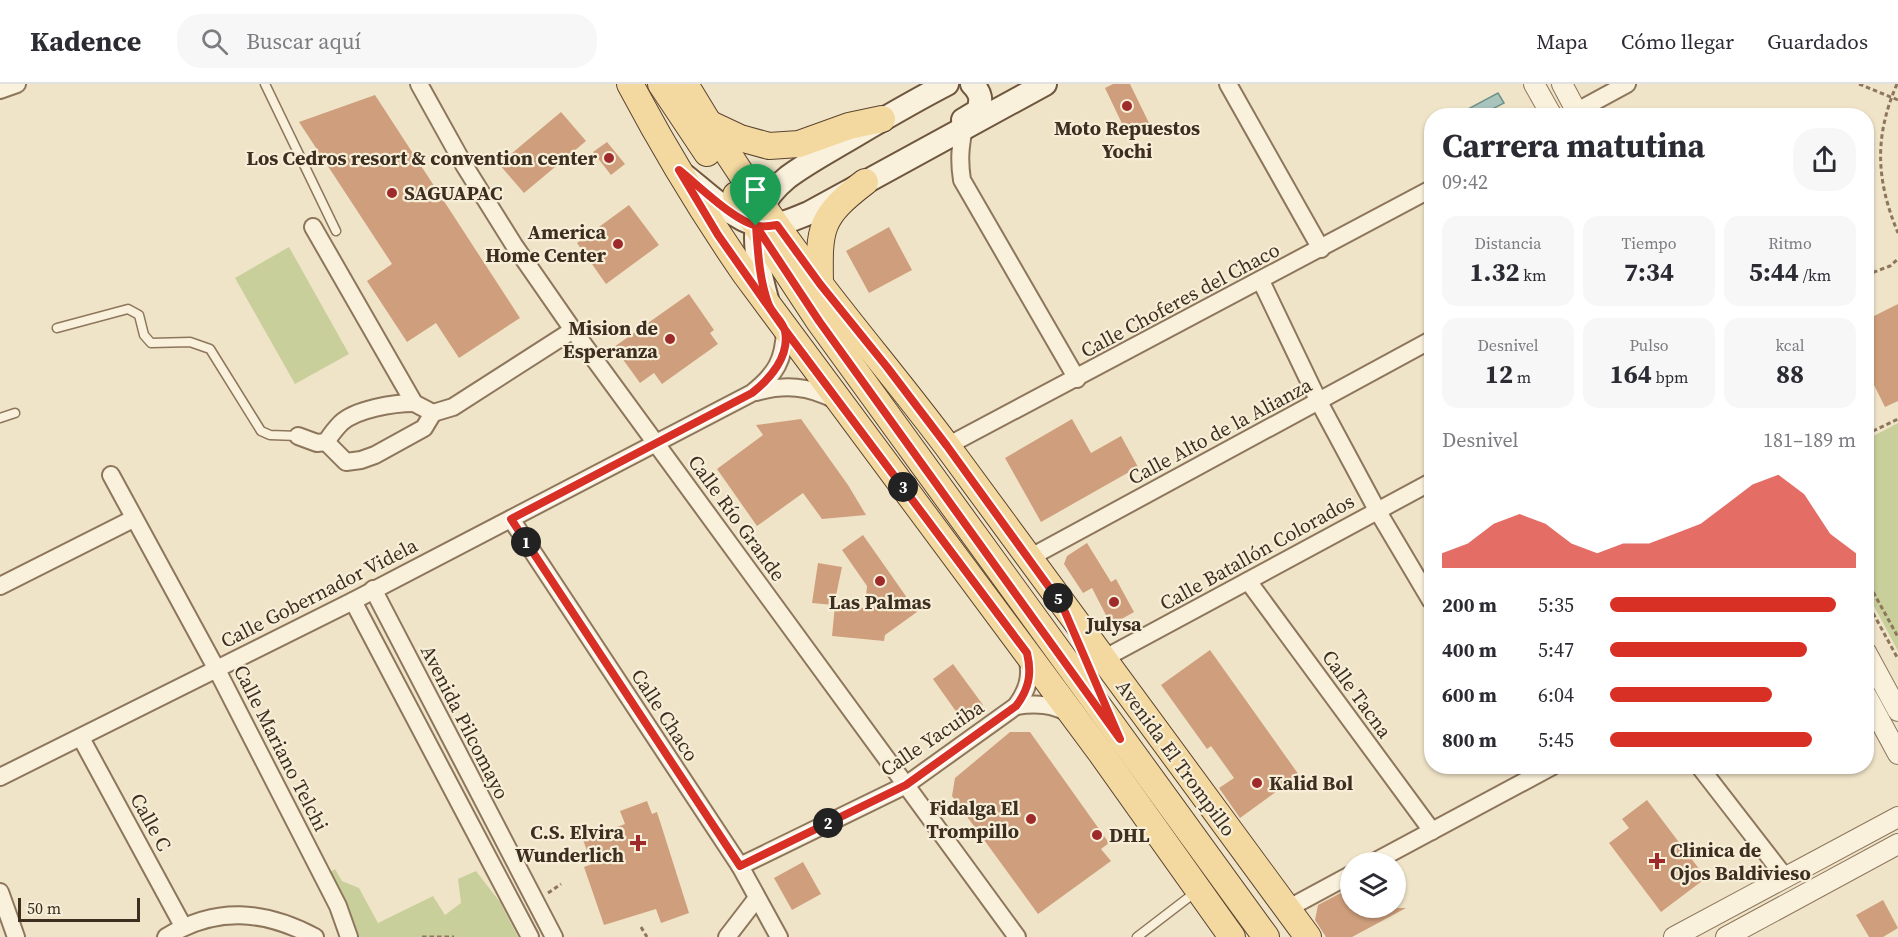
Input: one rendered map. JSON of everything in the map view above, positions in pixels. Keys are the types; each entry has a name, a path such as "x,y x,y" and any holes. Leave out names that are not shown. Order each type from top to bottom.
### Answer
{"main road":[{"path":"630,84 718,235 785,330 1027,653 1228,936"},
{"path":"911,157 921,144 978,111 981,102 978,90 972,84"},
{"path":"992,84 996,92 1004,99 1014,101"},
{"path":"679,170 724,207 766,218 809,213 1045,84"},
{"path":"769,306 758,265 766,218 788,178 932,87"},
{"name":"Avenida El Trompillo","path":"673,90 707,122 766,218 826,331 1120,739 1266,937"},
{"name":"Avenida El Trompillo","path":"673,90 766,218 887,367 947,446 1308,937"},
{"path":"707,122 740,138 769,146 799,144 849,126 882,119"},
{"path":"820,284 819,249 822,232 830,214 842,199 865,182"},
{"path":"1062,605 1120,739"}],"street":[{"path":"0,90 17,84"},
{"name":"Calle Río Grande","path":"419,84 464,165 514,245 573,330 1017,937"},
{"path":"1228,84 1321,249"},
{"path":"1534,84 1548,108"},
{"path":"1562,84 1572,108"},
{"path":"1585,108 1627,84"},
{"path":"964,128 959,148 962,180 1077,379"},
{"name":"Calle Choferes del Chaco","path":"947,446 1424,193"},
{"path":"313,228 414,403"},
{"path":"1261,281 1319,402 1377,510 1424,589"},
{"path":"298,436 317,443 326,442 342,422 363,412 396,403 414,403 433,412 453,407 573,330"},
{"path":"752,393 767,381 778,366 784,348 785,330"},
{"name":"Calle Alto de la Alianza","path":"1029,558 1424,344"},
{"path":"752,393 775,387 798,387 821,393 842,404"},
{"name":"Calle Gobernador Videla","path":"0,777 353,601 752,393"},
{"path":"326,442 346,462 361,460 375,455 424,428 433,412"},
{"name":"Calle Mariano Telchi","path":"111,476 216,668 338,906 349,937"},
{"name":"Calle Batallón Colorados","path":"1103,659 1424,486"},
{"path":"0,586 133,519"},
{"name":"Calle Chaco","path":"511,519 740,866 779,937"},
{"name":"Calle Tacna","path":"1248,581 1432,831"},
{"name":"Avenida Pilcomayo","path":"373,590 554,937"},
{"path":"353,601 530,937"},
{"name":"Calle Yacuiba","path":"740,866 906,785 1016,706 1028,687 1027,653"},
{"path":"1874,667 1898,711"},
{"name":"Calle Yacuiba","path":"1016,706 1040,704 1062,710 1072,716"},
{"path":"1874,710 1898,754"},
{"name":"Calle C","path":"81,738 183,926"},
{"path":"1393,852 1538,774"},
{"path":"1706,774 1785,877"},
{"path":"1674,937 1898,817"},
{"path":"1726,937 1898,844"},
{"path":"1287,909 1340,880"},
{"path":"0,892 16,937"},
{"path":"727,937 757,898"},
{"path":"165,937 183,926 211,918 236,915 262,916 285,923 315,937"}],"lane":[{"path":"265,84 336,231"},
{"path":"57,328 128,309 139,315 144,335 151,343 190,342 210,349 261,431 270,435 298,436"},
{"path":"0,418 15,413"},
{"path":"1137,937 1198,891"}],"path":[{"path":"1858,84 1898,100"},
{"path":"1897,84 1883,120 1879,159 1885,200 1898,233"},
{"path":"1874,272 1890,266 1898,259"},
{"path":"1874,431 1898,419"},
{"path":"1874,594 1898,637"},
{"path":"1874,615 1898,659"},
{"path":"641,927 647,937"},
{"path":"422,937 454,937"}],"green space":[{"path":"289,247 349,354 295,384 235,278"},
{"path":"1898,423 1898,651 1874,606 1874,436"},
{"path":"335,869 342,881 359,888 378,923 433,896 445,915 461,903 458,879 476,871 500,902 518,937 357,937 329,873"}],"water":[{"path":"1498,93 1504,103 1494,108 1470,108"}],"building":[{"name":"Moto Repuestos Yochi","path":"1113,84 1130,84 1149,123 1127,134 1105,88"},
{"name":"SAGUAPAC","path":"375,95 520,318 459,358 436,323 407,342 367,281 392,264 299,122"},
{"path":"561,112 586,141 524,193 499,164"},
{"name":"Los Cedros resort & convention center","path":"607,142 625,164 611,175 593,152"},
{"name":"America Home Center","path":"629,205 659,245 606,284 577,243"},
{"path":"889,227 912,270 869,293 846,251"},
{"name":"Mision de Esperanza","path":"689,294 714,330 710,333 718,344 662,384 654,373 640,383 614,347"},
{"path":"1898,304 1898,401 1885,407 1874,385 1874,316"},
{"path":"801,419 848,485 866,515 822,519 803,493 757,526 717,469 763,435 756,425"},
{"path":"1072,419 1091,453 1121,436 1138,467 1041,522 1005,458"},
{"path":"863,535 917,612 885,635 884,641 832,636 835,605 865,608 867,586 842,550"},
{"path":"1087,543 1111,582 1116,579 1134,612 1111,625 1092,588 1083,593 1064,564 1067,556"},
{"name":"Las Palmas","path":"818,563 842,567 834,605 812,603"},
{"path":"1210,650 1299,775 1240,818 1219,788 1234,778 1211,746 1207,749 1161,685"},
{"name":"Las Palmas","path":"953,664 983,705 962,720 933,679"},
{"name":"Fidalga El Trompillo","path":"1010,732 1030,732 1109,843 1101,849 1111,861 1038,914 952,796 955,778"},
{"name":"Clinica de Ojos Baldivieso","path":"1647,800 1706,878 1661,912 1609,843 1629,828 1622,819"},
{"path":"647,801 652,814 657,812 689,913 661,923 656,909 604,925 584,867 592,864 583,840 625,824 620,811"},
{"path":"803,862 821,894 792,910 774,878"},
{"path":"1340,893 1340,918 1387,918 1352,937 1326,937 1315,920 1318,905"},
{"path":"1883,900 1898,928 1883,937 1869,937 1856,915"}],"place":[{"name":"Moto Repuestos Yochi","path":"1127,106"},
{"name":"Los Cedros resort & convention center","path":"609,158"},
{"name":"SAGUAPAC","path":"392,193"},
{"name":"America Home Center","path":"618,244"},
{"name":"Mision de Esperanza","path":"670,339"},
{"name":"Las Palmas","path":"880,581"},
{"name":"Julysa","path":"1114,602"},
{"name":"Kalid Bol","path":"1257,783"},
{"name":"Fidalga El Trompillo","path":"1031,819"},
{"name":"DHL","path":"1097,835"},
{"name":"C.S. Elvira Wunderlich","path":"638,843"},
{"name":"Clinica de Ojos Baldivieso","path":"1657,861"}],"route":[{"path":"756,226 758,265 769,306 785,330 784,348 778,366 767,381 752,393 511,519 740,866 906,785 1016,706 1028,687 1029,664 1027,653 785,330 746,275 718,235 679,170 724,207 743,219 756,226 777,225 820,284 947,446 1062,605 1120,739 819,321 756,226"}]}
